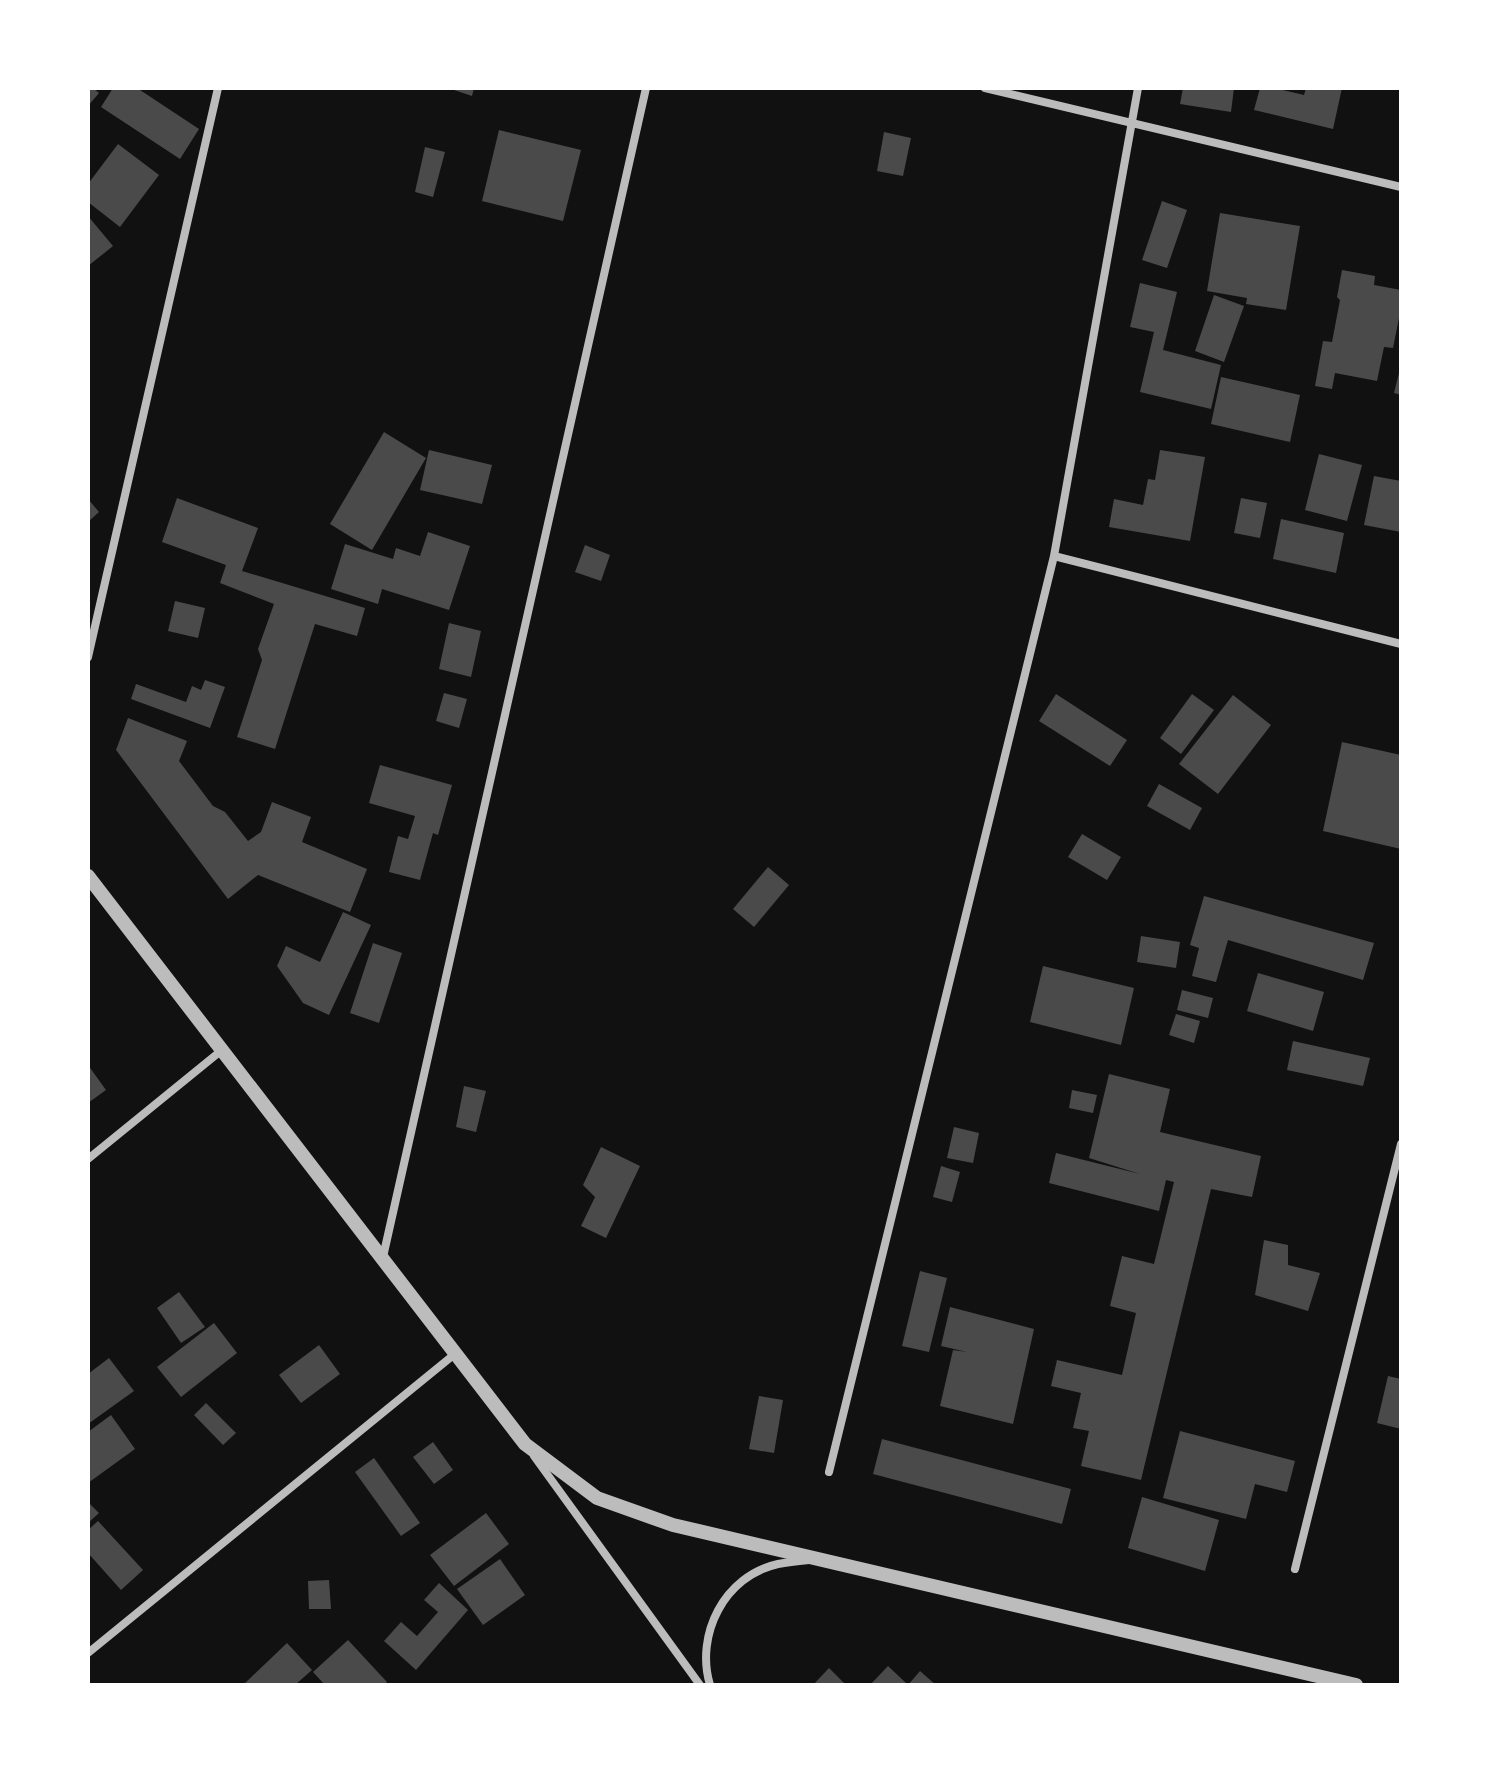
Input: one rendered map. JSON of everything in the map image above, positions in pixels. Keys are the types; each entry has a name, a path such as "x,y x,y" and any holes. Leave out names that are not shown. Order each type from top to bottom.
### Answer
{"street":[{"path":"88,657 218,88"},
{"path":"383,1257 646,88"},
{"path":"985,88 1401,187"},
{"path":"829,1472 1054,556 1138,88"},
{"path":"1054,556 1401,644"},
{"path":"88,876 456,1352 700,1685"},
{"path":"88,1159 223,1049"},
{"path":"1295,1569 1401,1144"},
{"path":"88,1653 456,1352"},
{"path":"525,1444 597,1498 673,1525 1356,1685"},
{"path":"710,1685 705,1669 707,1634 721,1604 745,1579 775,1564 809,1560 837,1562"}],"building":[{"path":"88,88 99,93 88,106"},
{"path":"113,88 137,88 199,129 180,159 101,107"},
{"path":"448,88 474,88 472,96"},
{"path":"1183,88 1234,88 1231,112 1180,104"},
{"path":"1260,88 1304,95 1306,88 1342,88 1333,129 1254,110"},
{"path":"499,130 581,150 563,221 482,201"},
{"path":"884,132 911,138 903,176 877,171"},
{"path":"118,144 159,175 120,227 88,202 88,184"},
{"path":"425,147 445,152 433,197 415,192"},
{"path":"1162,201 1187,210 1167,268 1142,260"},
{"path":"1220,213 1300,226 1286,310 1246,304 1247,298 1207,291"},
{"path":"88,216 113,246 88,266"},
{"path":"1342,270 1375,276 1374,285 1401,290 1401,308 1393,348 1384,347 1377,381 1335,373 1332,389 1315,386 1323,341 1332,342"},
{"path":"1140,283 1177,292 1163,350 1221,365 1211,409 1140,392 1154,332 1130,327"},
{"path":"1214,295 1244,306 1224,362 1195,351"},
{"path":"1401,369 1401,395 1394,393"},
{"path":"1221,377 1300,395 1290,442 1211,424"},
{"path":"384,432 426,458 372,550 330,524"},
{"path":"429,450 492,465 482,504 420,490"},
{"path":"1160,450 1205,457 1190,541 1109,527 1114,499 1143,505 1148,479 1155,480"},
{"path":"1319,454 1362,465 1347,521 1305,510"},
{"path":"1374,476 1401,481 1401,532 1364,525"},
{"path":"177,498 258,528 242,571 365,608 357,636 315,624 275,749 237,737 262,660 258,649 274,604 220,583 226,565 162,542"},
{"path":"1241,498 1267,503 1260,538 1234,533"},
{"path":"88,499 99,512 88,522"},
{"path":"1281,519 1344,533 1336,573 1273,559"},
{"path":"428,532 470,546 449,610 382,589 378,604 331,589 345,544 393,559 396,548 420,556"},
{"path":"585,545 610,555 601,581 575,572"},
{"path":"175,601 205,608 198,638 168,631"},
{"path":"449,623 481,631 471,677 439,669"},
{"path":"205,680 225,687 210,728 131,699 136,684 186,702 192,686 201,690"},
{"path":"444,693 467,699 459,728 436,721"},
{"path":"1056,694 1127,740 1110,766 1039,721"},
{"path":"1192,694 1214,710 1181,754 1160,738"},
{"path":"1233,695 1271,725 1218,794 1179,764"},
{"path":"128,718 187,741 179,761 213,806 225,812 248,841 261,832 272,802 311,817 302,842 367,869 350,912 258,875 228,899 116,750"},
{"path":"1342,742 1401,755 1401,849 1323,831"},
{"path":"380,765 452,785 438,835 433,833 420,880 389,872 398,836 408,839 415,816 369,803"},
{"path":"1159,784 1202,808 1190,830 1147,806"},
{"path":"1082,834 1121,857 1107,880 1068,857"},
{"path":"768,867 789,885 754,927 733,909"},
{"path":"1204,896 1374,943 1363,980 1228,940 1216,982 1192,976 1199,948 1190,945"},
{"path":"343,912 371,925 329,1015 303,1003 277,966 286,946 320,962"},
{"path":"1141,936 1180,942 1176,968 1137,962"},
{"path":"373,943 402,953 379,1023 350,1013"},
{"path":"1043,966 1134,988 1121,1045 1030,1022"},
{"path":"1258,973 1324,992 1313,1031 1247,1011"},
{"path":"1182,990 1213,998 1208,1018 1177,1010"},
{"path":"1176,1014 1200,1021 1194,1043 1169,1035"},
{"path":"1293,1041 1370,1058 1363,1086 1287,1070"},
{"path":"88,1065 106,1090 88,1103"},
{"path":"1109,1074 1170,1089 1160,1132 1261,1156 1252,1197 1211,1189 1141,1480 1081,1466 1089,1431 1073,1428 1081,1393 1051,1386 1057,1360 1122,1375 1136,1313 1110,1306 1122,1256 1154,1264 1174,1182 1166,1180 1159,1211 1049,1183 1056,1153 1140,1174 1089,1158"},
{"path":"464,1086 486,1091 476,1132 456,1127"},
{"path":"1072,1090 1097,1095 1093,1113 1069,1108"},
{"path":"954,1127 979,1133 973,1163 947,1158"},
{"path":"601,1147 640,1166 606,1238 581,1226 595,1197 583,1185"},
{"path":"941,1166 960,1172 952,1202 933,1197"},
{"path":"1264,1240 1288,1245 1288,1265 1320,1273 1308,1311 1255,1295"},
{"path":"920,1271 947,1278 929,1352 902,1346"},
{"path":"179,1292 205,1327 181,1343 157,1308"},
{"path":"950,1307 1034,1329 1013,1424 940,1406 953,1350 967,1352 941,1346"},
{"path":"214,1323 237,1353 181,1397 157,1367"},
{"path":"319,1345 340,1374 301,1403 279,1375"},
{"path":"109,1358 134,1391 88,1424 88,1374"},
{"path":"1388,1376 1401,1379 1401,1429 1377,1423"},
{"path":"759,1396 783,1400 774,1453 749,1449"},
{"path":"206,1403 236,1433 223,1445 194,1415"},
{"path":"111,1415 135,1449 88,1483 88,1432"},
{"path":"1180,1431 1295,1461 1287,1492 1255,1484 1246,1519 1163,1498"},
{"path":"882,1439 1071,1489 1062,1524 873,1474"},
{"path":"433,1442 453,1470 434,1484 413,1457"},
{"path":"374,1458 420,1523 401,1536 355,1472"},
{"path":"1142,1497 1219,1520 1205,1571 1128,1548"},
{"path":"88,1502 99,1513 88,1523"},
{"path":"486,1513 509,1544 454,1586 430,1555"},
{"path":"98,1521 143,1570 121,1590 88,1553 88,1530"},
{"path":"500,1559 525,1595 483,1625 457,1589"},
{"path":"329,1580 331,1609 309,1609 308,1581"},
{"path":"439,1583 468,1610 416,1670 384,1641 401,1622 417,1636 438,1612 424,1600"},
{"path":"348,1640 387,1682 384,1685 325,1685 313,1672"},
{"path":"287,1643 312,1670 295,1685 243,1685"},
{"path":"888,1666 906,1683 870,1685"},
{"path":"829,1668 846,1685 813,1685"},
{"path":"920,1671 936,1685 908,1685"}]}
